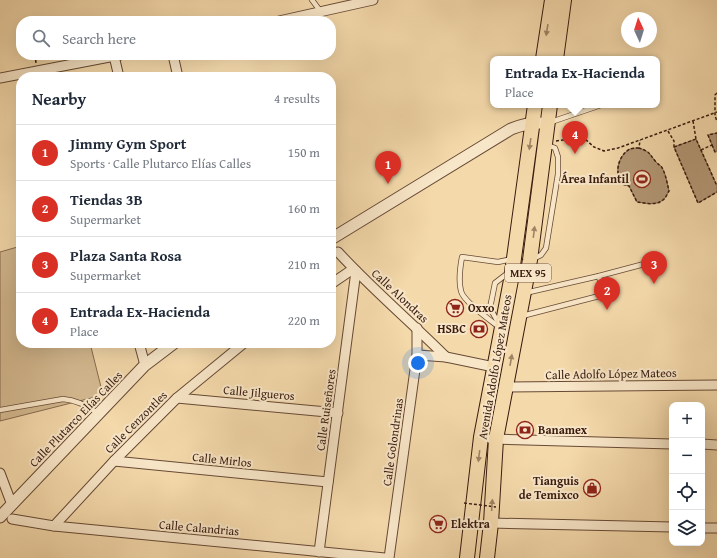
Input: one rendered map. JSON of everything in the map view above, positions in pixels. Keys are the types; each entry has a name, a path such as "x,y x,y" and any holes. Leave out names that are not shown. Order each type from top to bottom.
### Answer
{"main road":[{"path":"543,56 552,0"},
{"path":"556,56 564,0"},
{"name":"Avenida Adolfo López Mateos","path":"467,558 481,437 512,269 536,108"},
{"name":"Avenida Adolfo López Mateos","path":"487,558 491,523 496,440 530,260 550,108"},
{"path":"512,269 525,288"}],"street":[{"path":"302,16 373,0"},
{"path":"32,72 96,60"},
{"path":"117,60 119,72"},
{"path":"174,60 177,72"},
{"path":"0,78 16,75"},
{"path":"336,236 511,129 522,124 547,123"},
{"name":"Calle Alondras","path":"338,252 446,358"},
{"path":"336,281 355,270"},
{"name":"Calle Ruiseñores","path":"319,552 338,413 355,270"},
{"name":"Calle Golondrinas","path":"389,558 417,355 417,328"},
{"path":"140,348 145,365"},
{"name":"Calle Plutarco Elías Calles","path":"0,517 145,365 167,348"},
{"name":"Calle Cenzontles","path":"54,526 114,461 177,398 238,348"},
{"path":"417,355 446,358 494,367"},
{"name":"Calle Adolfo López Mateos","path":"506,387 717,385"},
{"name":"Calle Jilgueros","path":"177,398 338,413"},
{"path":"481,437 496,440 669,444"},
{"path":"705,444 717,445"},
{"name":"Calle Mirlos","path":"114,461 328,482"},
{"path":"0,473 12,505"},
{"name":"Calle Calandrias","path":"12,519 54,526 385,558"},
{"path":"491,523 669,527"},
{"path":"705,528 717,528"}],"lane":[{"path":"312,0 320,12"},
{"path":"547,123 592,108"},
{"path":"501,329 468,301 461,293 459,280 462,257 498,262 512,269"},
{"path":"525,288 599,276 648,263"},
{"path":"519,317 603,295 599,276"},
{"path":"0,410 70,400 90,408 99,414"}],"path":[{"path":"717,93 715,95 717,121"},
{"path":"544,143 570,138 585,139 594,147 604,150 618,148 716,112"},
{"path":"693,121 696,139 717,186"},
{"path":"668,130 698,203 717,192"},
{"path":"717,133 708,136 715,152 717,151"},
{"path":"674,147 696,139"},
{"path":"639,148 640,140"},
{"path":"701,150 712,145"},
{"path":"639,148 648,150 665,174 669,191 664,200 656,204 637,202 629,186 622,184 618,177 620,159 631,149 639,148"},
{"path":"464,503 496,507"}],"shaded area":[{"path":"717,133 717,151 715,152 708,135"},
{"path":"696,139 717,186 717,192 698,203 674,147"},
{"path":"639,148 646,151 661,166 665,175 669,191 666,197 660,202 650,204 637,202 629,186 622,184 618,172 618,166 622,156 630,149"},
{"path":"16,247 16,348 91,348 103,395 0,421 0,252"}],"place":[{"name":"Entrada Ex-Hacienda","path":"575,154"},
{"name":"Área Infantil","path":"642,179"},
{"name":"Jimmy Gym Sport","path":"388,184"},
{"name":"Plaza Santa Rosa","path":"654,284"},
{"name":"Oxxo","path":"455,308"},
{"name":"Tiendas 3B","path":"607,310"},
{"name":"HSBC","path":"479,329"},
{"name":"Banamex","path":"525,430"},
{"name":"Tianguis de Temixco","path":"592,488"},
{"name":"Elektra","path":"438,524"}]}
